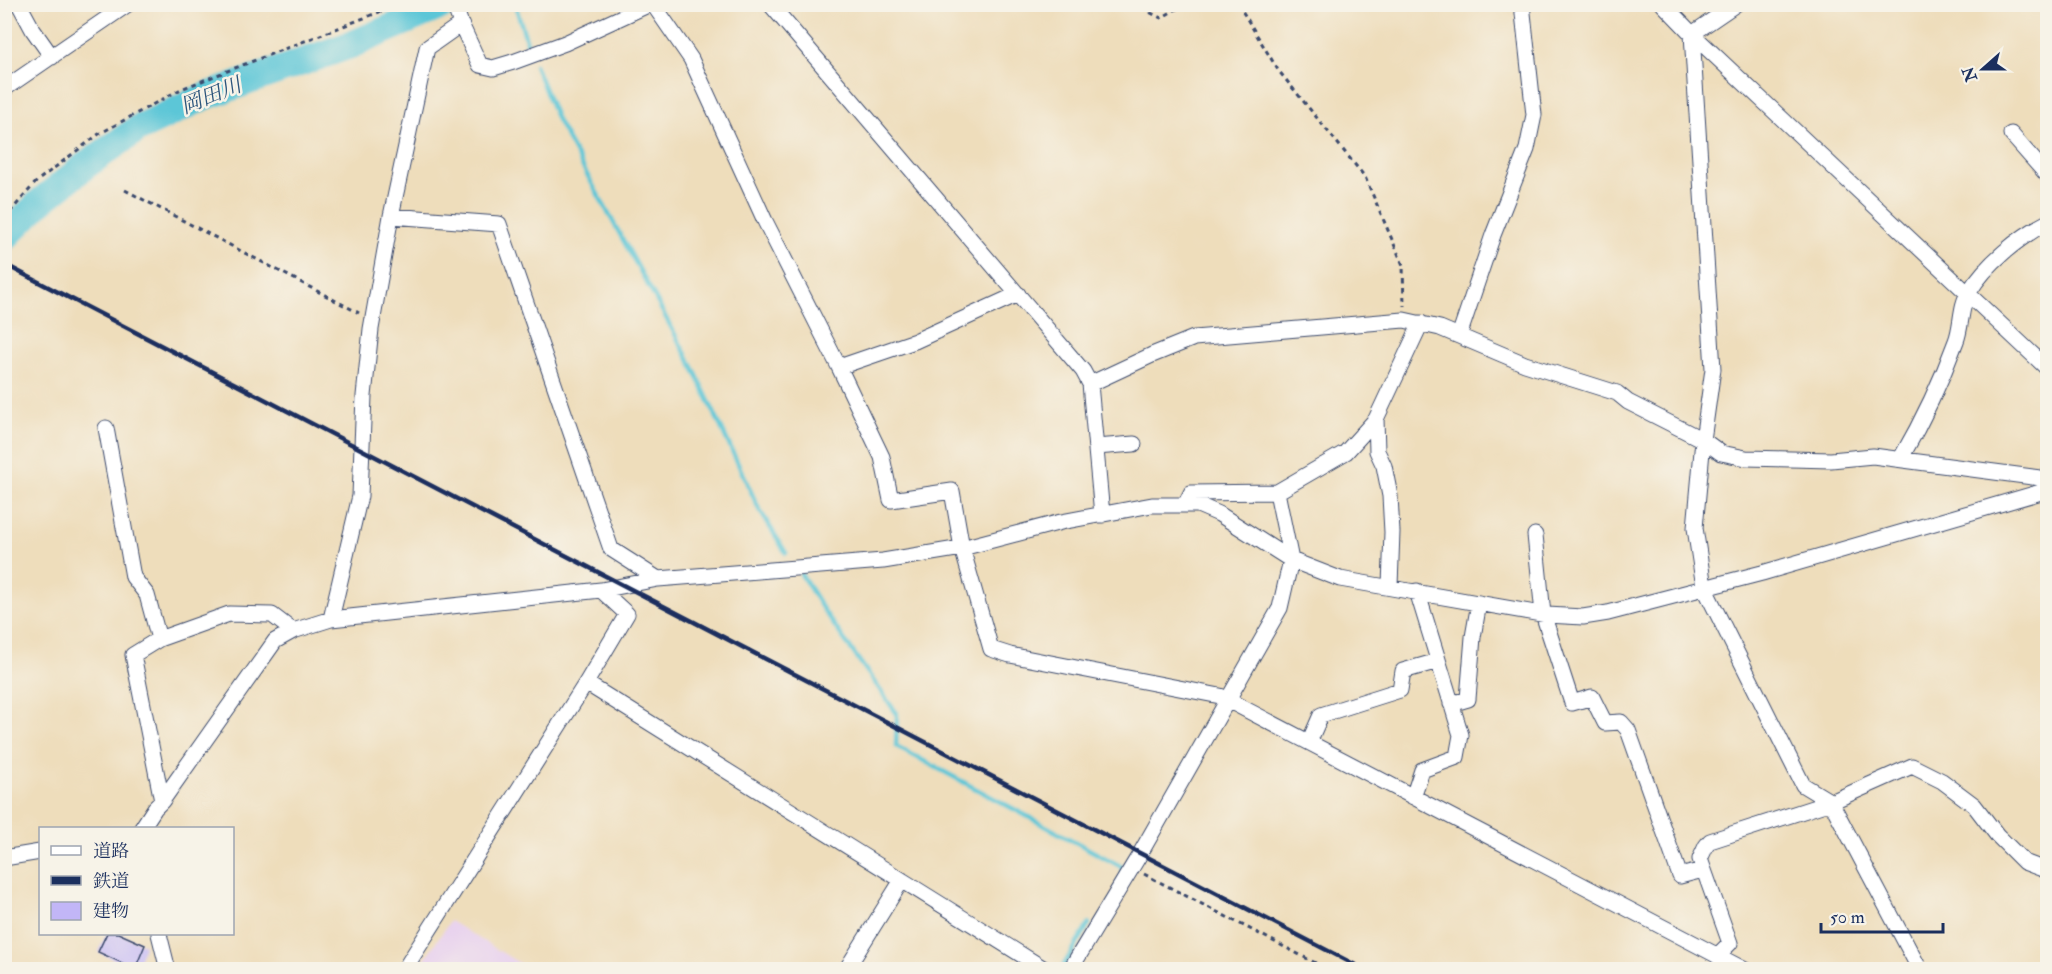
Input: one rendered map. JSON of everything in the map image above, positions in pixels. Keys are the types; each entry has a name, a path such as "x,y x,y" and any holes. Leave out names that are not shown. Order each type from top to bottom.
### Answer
{"street":[{"path":"19,4 33,30 52,57"},
{"path":"4,89 128,4"},
{"path":"454,4 480,65 492,68 565,43 651,4 691,59 765,221 882,457 891,500 952,492 962,548 991,649 1010,655 1220,696 1744,969"},
{"path":"770,4 1083,370 1090,384 1102,515"},
{"path":"1459,336 1493,235 1527,149 1534,115 1522,4"},
{"path":"1663,4 1692,34 2048,369"},
{"path":"1692,34 1736,4"},
{"path":"331,619 360,496 363,396 373,321 391,216 427,48 461,24"},
{"path":"1692,34 1713,369 1703,440 1695,528 1704,587 1803,785 1831,802 1920,969"},
{"path":"2011,134 2048,176"},
{"path":"391,216 499,224 611,549 658,579"},
{"path":"1901,458 1936,394 1957,338 1968,293 2002,253 2033,229 2048,222"},
{"path":"839,367 915,341 1018,294"},
{"path":"1090,384 1194,338 1404,320 1440,328 1525,364 1617,393 1628,402 1703,440 1721,453 1746,458 1831,460 1873,456 1901,458 2048,479"},
{"path":"1185,505 1191,493 1278,492 1346,452 1376,419 1421,323"},
{"path":"1376,419 1377,451 1384,466 1390,496 1392,532 1390,586"},
{"path":"106,428 133,577 147,595 159,639"},
{"path":"1096,447 1134,444"},
{"path":"143,827 275,641 293,631 331,619 601,590 658,579 883,561 962,548 1061,522 1152,505 1198,505 1219,514 1291,560 1340,579 1543,614 1583,617 1608,613 1762,573 2048,490"},
{"path":"1070,969 1132,867 1280,608 1291,560 1278,492"},
{"path":"1535,535 1543,614 1572,703 1592,697 1605,723 1621,722 1628,730 1680,876 1703,870"},
{"path":"404,969 586,683 627,614 601,590"},
{"path":"1413,796 1422,770 1457,757 1461,735 1417,591"},
{"path":"1451,704 1468,699 1473,637 1479,603"},
{"path":"162,801 133,655 159,639 229,614 273,615 293,631"},
{"path":"1309,742 1321,715 1400,690 1403,671 1438,661"},
{"path":"586,683 1046,969"},
{"path":"1717,956 1730,943 1700,859 1710,841 1831,802 1912,766 1942,781 1974,805 1997,835 2024,862 2048,871"},
{"path":"4,858 39,852"},
{"path":"846,969 902,880"},
{"path":"160,935 168,969"}],"path":[{"path":"4,219 37,182 99,134 181,88 400,4"},
{"path":"1147,4 1151,13 1161,18 1185,4"},
{"path":"1238,4 1278,70 1365,177 1403,265 1404,320"},
{"path":"124,190 373,321"},
{"path":"1132,867 1329,969"}],"shaded area":[{"path":"450,921 529,969 418,969"}],"building":[{"path":"106,935 122,935 145,945 135,969 98,952"}],"waterway":[{"name":"岡田川","path":"4,238 40,202 86,165 139,128 206,96 353,44 446,4"},
{"path":"515,4 528,46"},
{"path":"535,65 557,120 693,367 759,509 786,553"},
{"path":"801,574 824,611 897,714 896,746 1124,868 1122,871"},
{"path":"1062,968 1089,924"}],"railway":[{"path":"4,264 1365,970"}]}
